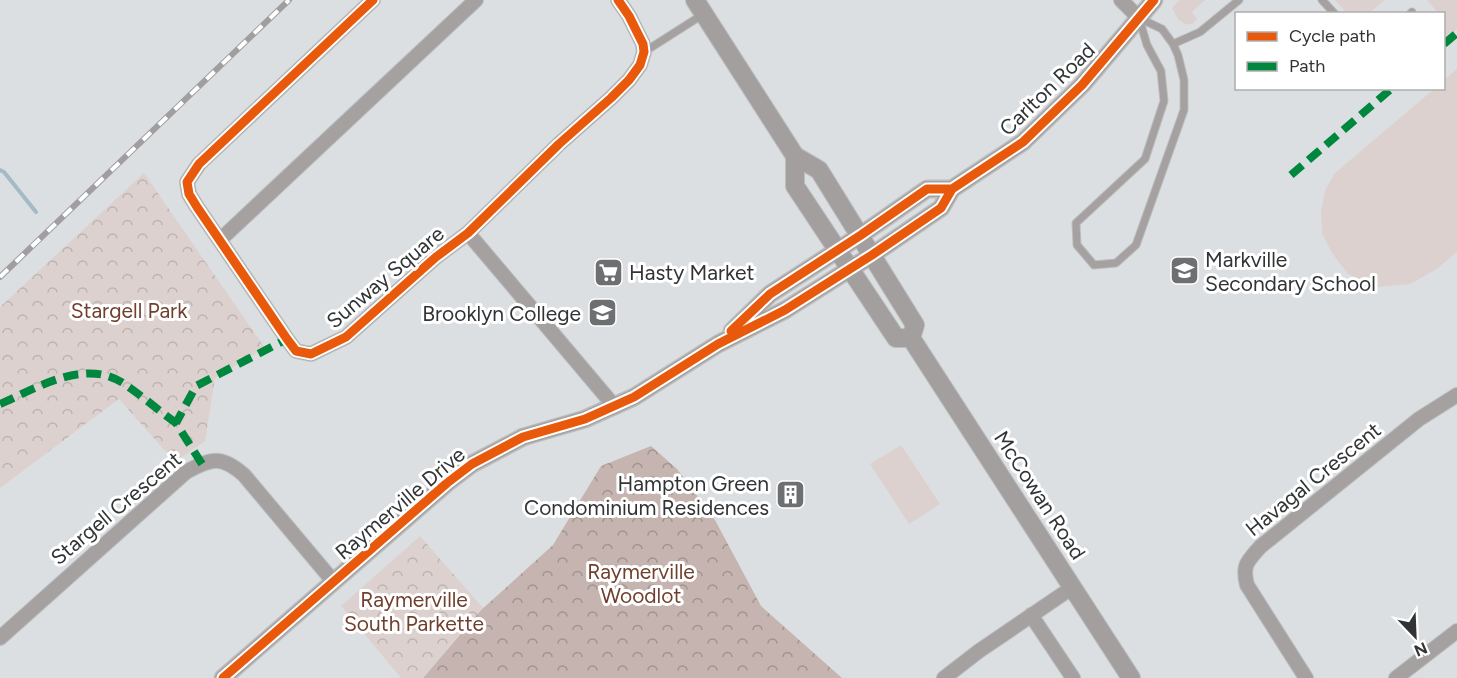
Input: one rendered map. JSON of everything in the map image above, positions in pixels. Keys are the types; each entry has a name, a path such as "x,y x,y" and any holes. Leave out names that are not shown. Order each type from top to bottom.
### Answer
{"main road":[{"name":"McCowan Road","path":"700,7 795,156 819,170 861,235 915,325 911,338 1131,678"},
{"name":"McCowan Road","path":"795,156 795,186 837,252 896,338 911,338"}],"street":[{"name":"Sunway Square","path":"373,0 199,164 187,182 189,194 296,351 311,354 346,337 436,257 468,233 559,144 611,98 640,65 644,52"},
{"path":"220,239 476,0"},
{"path":"618,0 639,34 644,52"},
{"path":"1121,0 1139,18"},
{"name":"Carlton Road","path":"849,270 941,208 952,189 1023,142 1082,85 1154,0"},
{"name":"Carlton Road","path":"861,235 927,189 952,189"},
{"name":"Sunway Square","path":"468,233 615,407"},
{"name":"Raymerville Drive","path":"718,344 770,294 861,235"},
{"name":"Raymerville Drive","path":"223,678 447,483 472,464 523,437 585,419 615,407 718,344 785,310 849,270"},
{"name":"Havagal Crescent","path":"1306,678 1247,585 1244,571 1248,561 1260,547 1419,419 1457,395"},
{"name":"Stargell Crescent","path":"0,638 186,472 218,459 231,463 244,475 333,581"},
{"path":"944,678 1072,587"},
{"path":"1031,615 1073,678"},
{"path":"1396,678 1457,631"}],"lane":[{"path":"1173,44 1200,32 1239,0"},
{"path":"1322,0 1333,12"},
{"path":"644,52 700,7"},
{"path":"1139,18 1162,29 1173,44 1184,80 1184,110 1136,245 1116,263 1094,265 1077,245 1076,223 1145,159 1164,101 1161,71 1147,45 1139,18"}],"green space":[{"path":"1179,0 1205,0 1192,12 1197,19 1192,24 1184,24 1172,8"},
{"path":"1335,0 1385,0 1370,12 1346,12"},
{"path":"1427,0 1457,0 1457,29 1445,39 1445,12 1437,12"},
{"path":"1457,69 1457,252 1437,269 1410,284 1378,287 1348,274 1332,253 1322,233 1321,212 1325,190 1335,173 1433,90 1445,90 1445,79"},
{"name":"Stargell Park","path":"144,173 265,348 215,378 205,441 175,462 119,399 0,488 0,307"},
{"path":"901,445 940,504 909,524 870,464"},
{"name":"Raymerville Woodlot","path":"651,446 677,469 715,520 761,606 842,678 423,678 480,611 553,545 601,466"},
{"name":"Raymerville South Parkette","path":"420,536 483,608 423,678 401,678 341,606"}],"waterway":[{"path":"0,170 36,212"}],"railway":[{"path":"0,277 289,0"}],"marked path":[{"path":"1445,43 1457,33"},
{"path":"1291,175 1390,90"},
{"path":"202,464 176,423 196,386 287,339"},
{"path":"0,404 61,378 93,373 108,376 123,383 176,423"}],"cycle path":[{"path":"373,0 199,164 187,182 189,194 197,207 287,339 296,351 311,354 346,337 436,257 468,233 559,144 629,80 640,65 644,52 643,44 618,0"},
{"path":"223,678 447,483 472,464 523,437 585,419 634,397 718,344 785,310 941,208 952,189 1023,142 1082,85 1154,0"},
{"path":"731,331 770,294 927,189 952,189"}],"place":[{"name":"Markville Secondary School","path":"1184,271"},
{"name":"Hasty Market","path":"608,272"},
{"name":"Brooklyn College","path":"602,313"},
{"name":"Hampton Green Condominium Residences","path":"790,495"}]}
